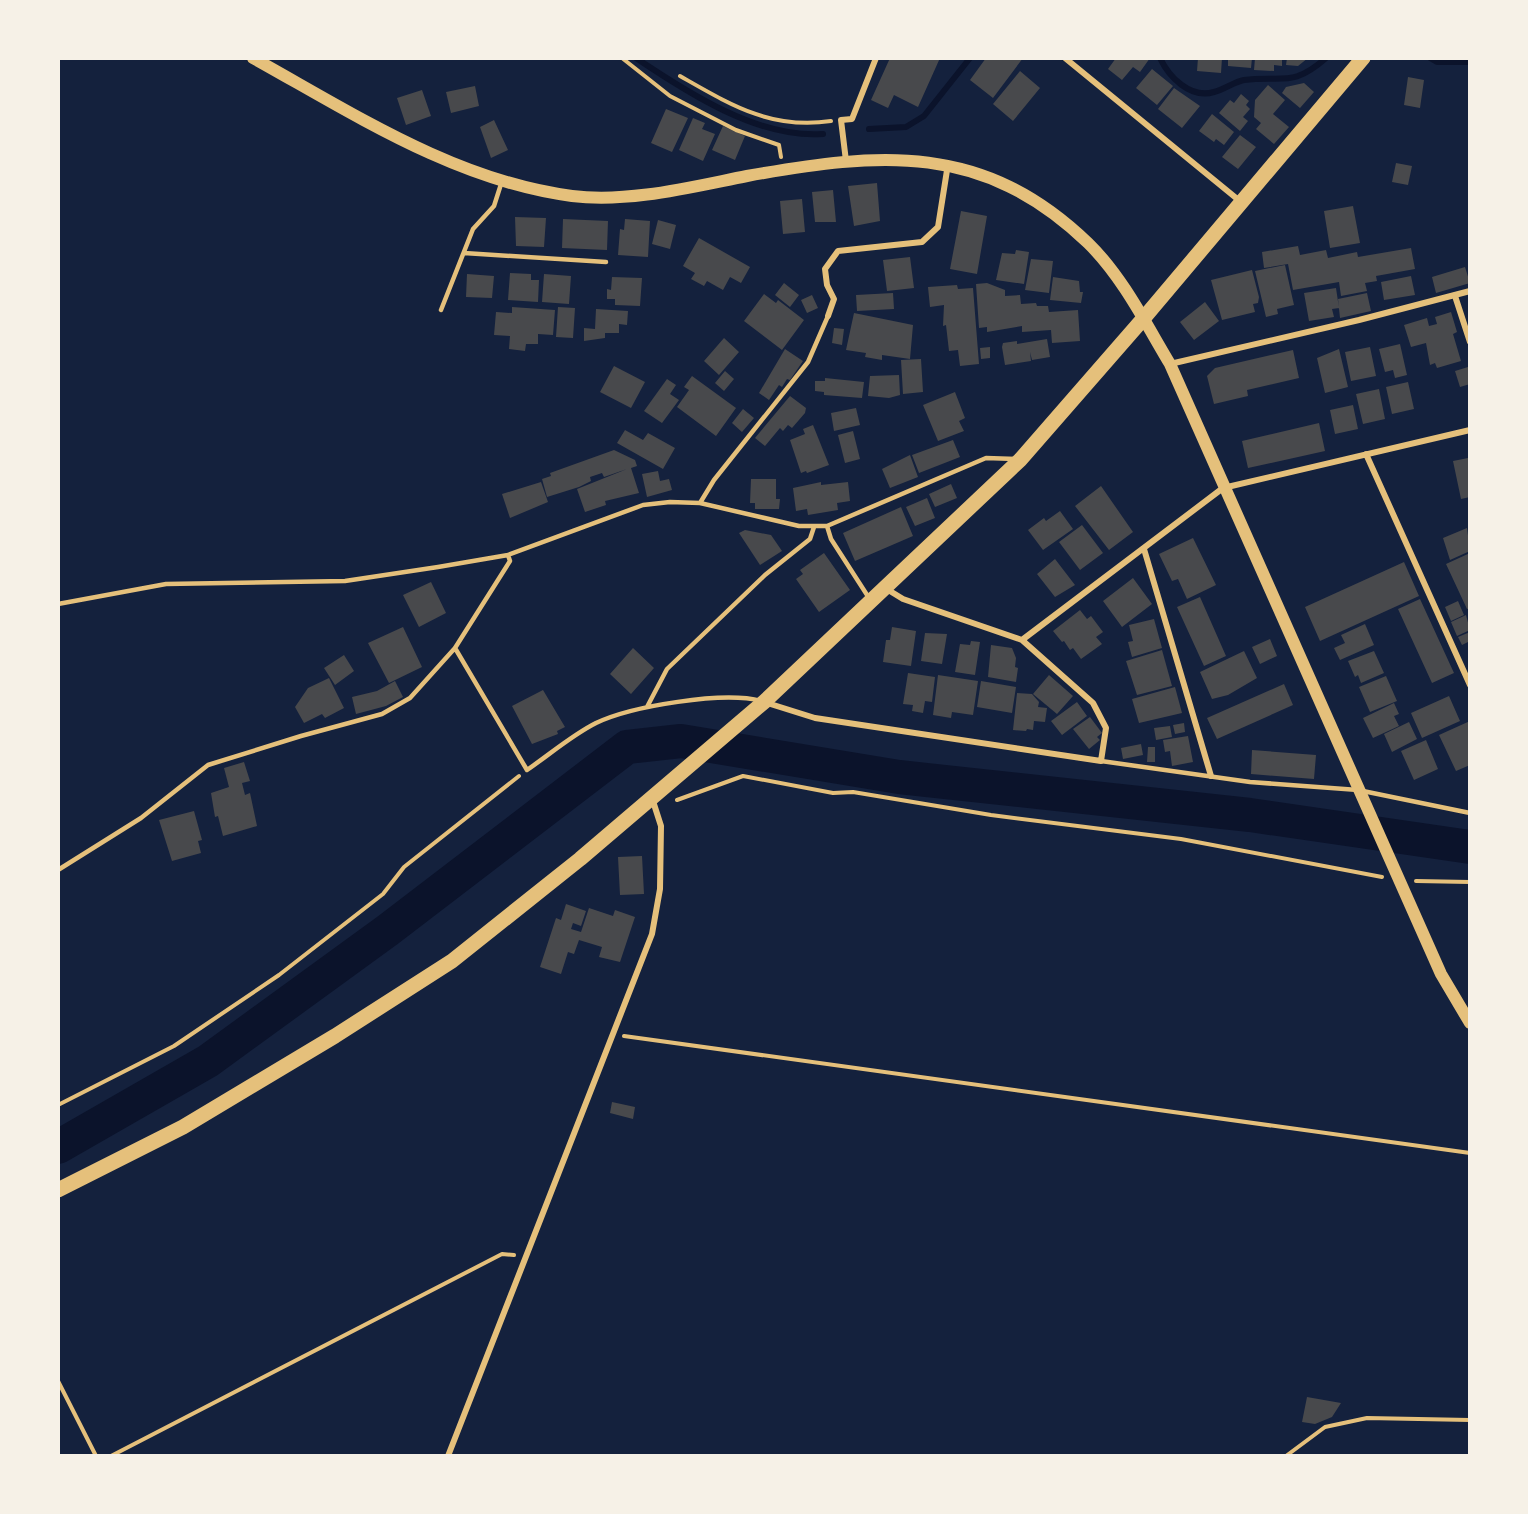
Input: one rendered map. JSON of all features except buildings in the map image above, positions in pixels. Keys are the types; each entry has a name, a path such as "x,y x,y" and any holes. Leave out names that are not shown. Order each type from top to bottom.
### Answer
{"main road":[{"path":"253,58 372,124 472,172 502,181 574,196 602,197 668,191 782,170 846,161 886,159 948,164 997,180 1040,204 1089,244 1143,319 1170,364 1223,488 1441,974 1470,1023"},
{"path":"58,1190 183,1127 335,1036 452,961 580,859 764,702 1020,460 1242,203 1363,58"}],"street":[{"path":"846,161 841,120 852,119 876,58"},
{"path":"1065,58 1242,203"},
{"path":"828,316 834,298 827,285 825,269 838,251 922,242 938,227 948,164"},
{"path":"1170,364 1470,291"},
{"path":"1455,296 1470,342"},
{"path":"1022,640 1223,488 1470,430"},
{"path":"1366,454 1470,685"},
{"path":"1144,549 1211,776"},
{"path":"764,702 815,718 1101,760 1106,728 1093,703 1022,640 903,599 885,588"},
{"path":"447,1455 652,934 660,890 661,826 652,798"}],"lane":[{"path":"441,310 473,230 494,206 502,181"},
{"path":"464,253 606,262"},
{"path":"700,503 714,480 808,362 828,316"},
{"path":"58,604 166,584 345,581 508,555 643,505 670,502 700,503 814,527 827,526 986,458 1020,460"},
{"path":"827,526 831,539 871,601"},
{"path":"647,707 667,669 765,575 810,539 814,527"},
{"path":"58,870 141,818 208,765 382,714 410,698 455,648 510,561 508,555"},
{"path":"455,648 527,770 595,723 647,707 743,696 764,702"},
{"path":"1101,760 1360,794 1470,813"}],"path":[{"path":"622,58 670,96 736,130 779,146 782,170"},
{"path":"680,76 747,112 776,121 796,124 841,120"},
{"path":"58,1105 174,1046 279,975 383,894 404,867 527,770"},
{"path":"652,798 677,800 743,776 833,793 853,792 991,815 1181,839 1399,877 1470,882"},
{"path":"614,1034 1470,1153"},
{"path":"111,1455 502,1254"},
{"path":"58,1381 96,1455"},
{"path":"1286,1455 1324,1427 1367,1418 1470,1420"}],"waterway":[{"path":"636,58 701,99 749,121 799,134 823,134"},
{"path":"869,129 906,127 924,116 970,58"},
{"path":"1160,58 1181,85 1205,93 1218,91 1244,80 1295,77 1326,58"},
{"path":"1430,58 1437,62 1470,62"},
{"path":"58,1147 208,1061 388,930 627,747 681,741 899,777 1250,815 1470,847"}]}
